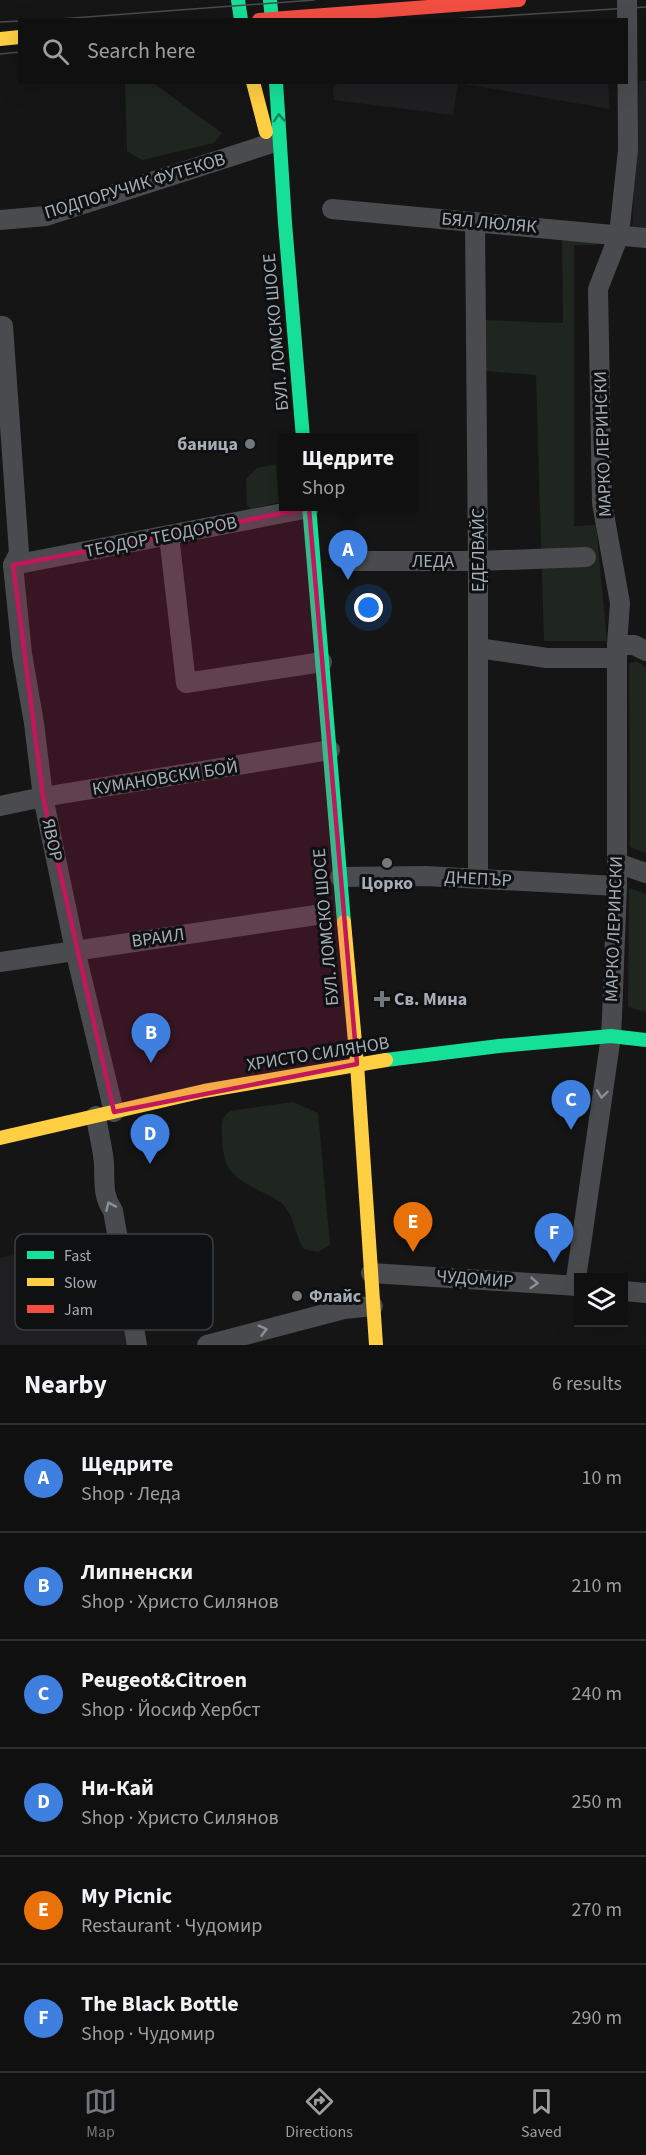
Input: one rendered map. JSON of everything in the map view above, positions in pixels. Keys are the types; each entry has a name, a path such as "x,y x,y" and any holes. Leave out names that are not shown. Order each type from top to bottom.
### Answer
{"main road":[{"path":"238,0 241,18"},
{"path":"268,18 270,0"},
{"path":"281,18 509,0"},
{"path":"0,39 18,37"},
{"name":"БУЛ. ЛОМСКО ШОСЕ","path":"254,84 269,144 285,223"},
{"name":"БУЛ. ЛОМСКО ШОСЕ","path":"276,84 303,433"},
{"name":"БУЛ. ЛОМСКО ШОСЕ","path":"309,511 339,877 357,1064 376,1345"},
{"name":"ХРИСТО СИЛЯНОВ","path":"0,1138 204,1091 357,1064 499,1046 611,1036 646,1040"}],"street":[{"name":"МАРКО ЛЕРИНСКИ","path":"627,0 627,18"},
{"name":"МАРКО ЛЕРИНСКИ","path":"579,1273 611,1036 617,863 617,651 620,603 602,503 598,289 619,234 628,150 628,84"},
{"name":"ПОДПОРУЧИК ФУТЕКОВ","path":"0,220 46,216 269,144"},
{"name":"БЯЛ ЛЮЛЯК","path":"332,209 646,238"},
{"name":"ЕДЕЛВАЙС","path":"475,222 478,878"},
{"name":"ЯВОР","path":"0,326 3,326 4,337 19,553 13,565 22,654 34,723 43,797 75,950 105,1114 104,1189 113,1211 117,1234"},
{"name":"ТЕОДОР ТЕОДОРОВ","path":"13,565 294,511"},
{"path":"169,536 186,682 322,662"},
{"name":"ЛЕДА","path":"352,561 478,561 586,557"},
{"path":"478,648 547,658 617,651 634,645 646,651"},
{"name":"КУМАНОВСКИ БОЙ","path":"0,806 330,750"},
{"path":"617,863 646,873"},
{"name":"ДНЕПЪР","path":"339,877 478,878 616,886"},
{"name":"ВРАИЛ","path":"0,962 316,915"},
{"name":"ЧУДОМИР","path":"371,1273 574,1286"},
{"path":"628,1291 646,1293"},
{"path":"207,1345 344,1310 373,1306"},
{"name":"ЯВОР","path":"134,1330 137,1345"}],"highlighted area":[{"path":"309,508 357,1064 114,1112 43,797 13,565"}],"shaded area":[{"path":"639,81 646,81 646,233 632,231"},
{"path":"125,84 154,84 222,133 214,143 142,160 127,151"},
{"path":"337,84 458,84 453,115 334,100 333,89"},
{"path":"465,84 608,84 610,109"},
{"path":"562,234 596,237 597,245 574,245 574,526 596,525 607,641 544,641 536,375 484,371 483,320 563,323"},
{"path":"276,464 279,502 252,509 247,505 246,479 257,468"},
{"path":"636,661 646,667 646,853 630,847 629,664"},
{"path":"629,888 646,894 646,1012 628,1007"},
{"path":"293,1102 318,1113 330,1245 318,1252 304,1249 291,1217 281,1203 232,1173 223,1148 222,1122 230,1111"},
{"path":"15,1255 15,1330 127,1330 130,1345 0,1345 0,1258"}],"tram line":[{"path":"73,18 314,0"},
{"path":"469,18 646,7"},
{"path":"0,22 18,21"},
{"path":"0,54 18,52"}],"traffic: fast":[{"path":"238,0 241,18"},
{"path":"270,0 272,18"},
{"path":"276,84 303,433"},
{"path":"309,511 344,922"},
{"path":"386,1060 499,1046 611,1036 646,1040"}],"traffic: slow":[{"path":"0,39 18,37"},
{"path":"254,84 266,132"},
{"path":"344,922 357,1064 376,1345"},
{"path":"0,1138 204,1091 386,1060"}],"traffic: jam":[{"path":"285,18 519,0"}],"place":[{"name":"баница","path":"250,444"},
{"name":"Щедрите","path":"348,580"},
{"name":"Цорко","path":"387,863"},
{"name":"Св. Мина","path":"382,999"},
{"name":"Липненски","path":"151,1063"},
{"name":"Peugeot&Citroen","path":"571,1130"},
{"name":"Ни-Кай","path":"150,1164"},
{"name":"My Picnic","path":"413,1252"},
{"name":"The Black Bottle","path":"554,1263"},
{"name":"Флайс","path":"297,1296"}]}
